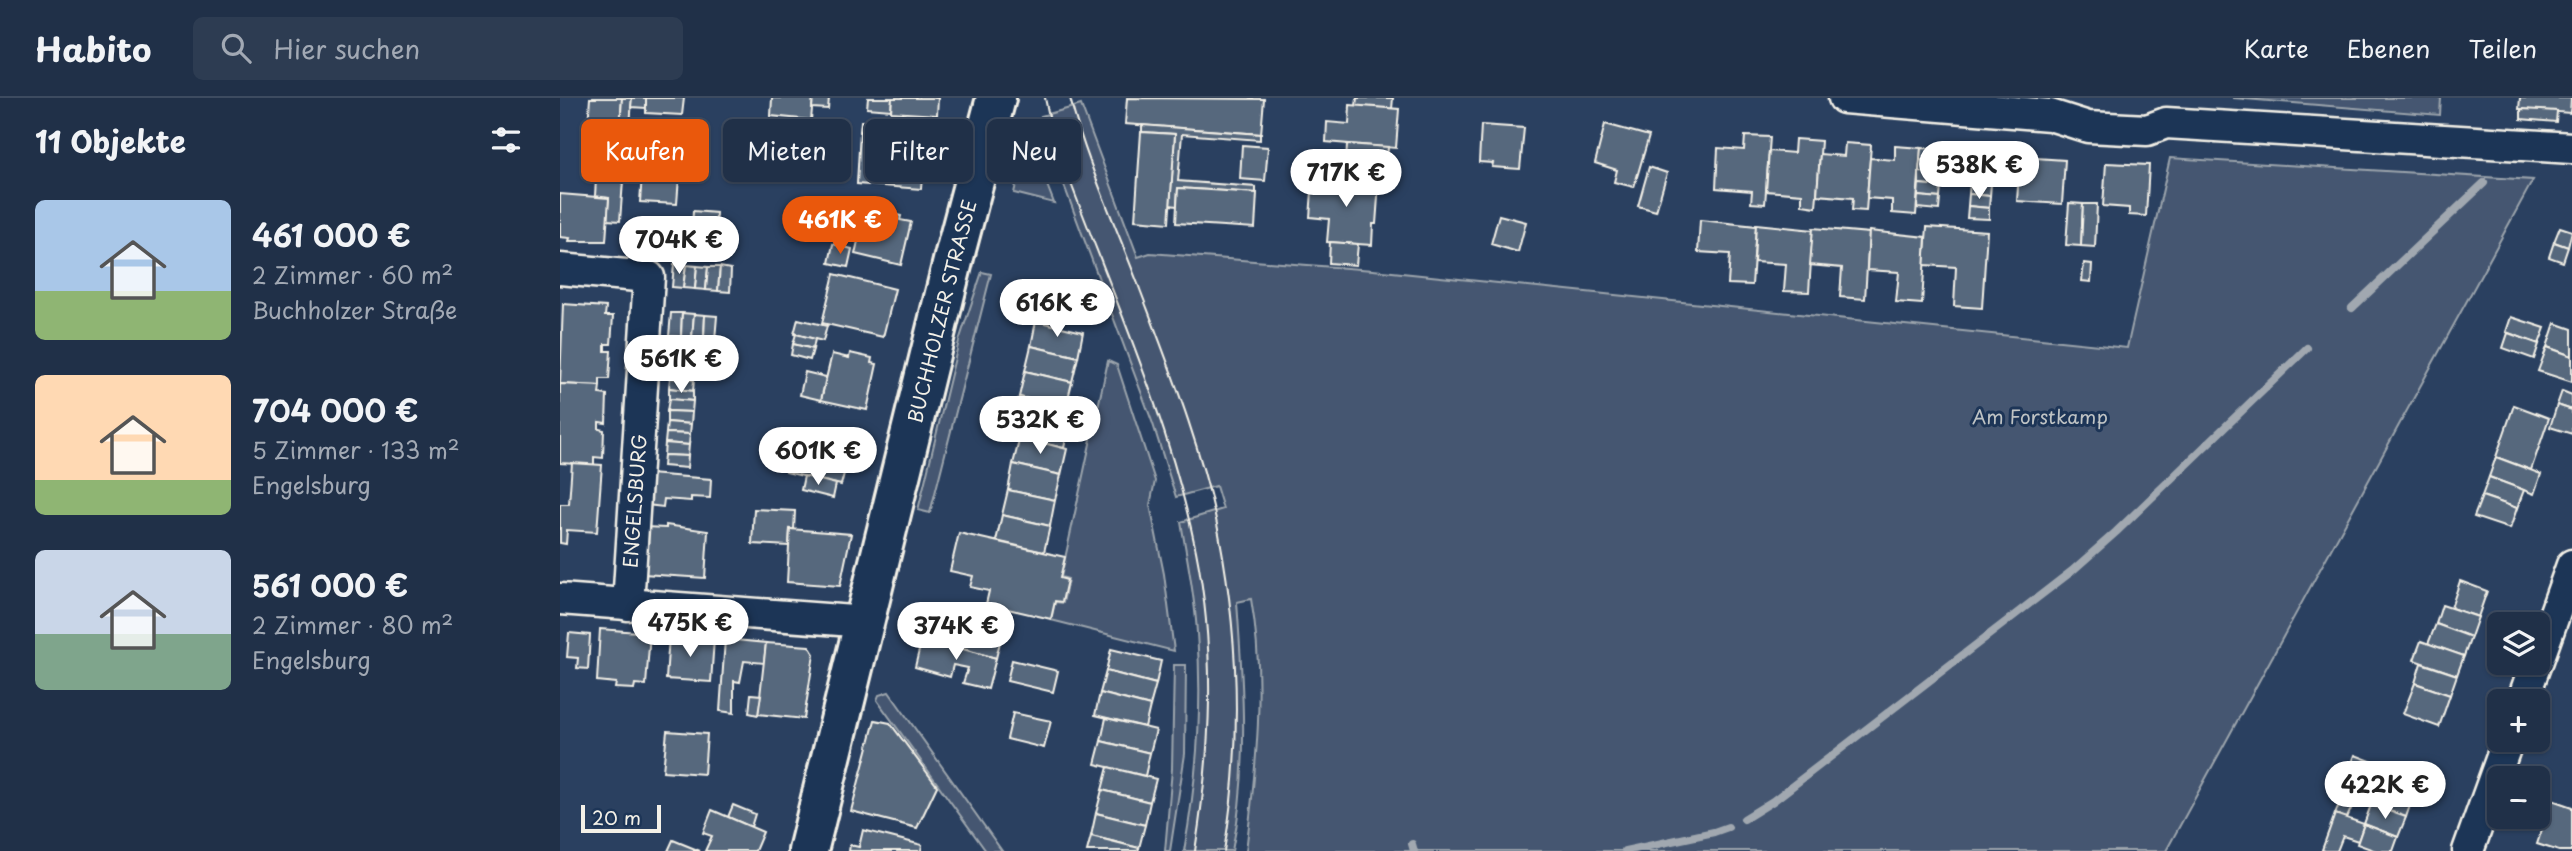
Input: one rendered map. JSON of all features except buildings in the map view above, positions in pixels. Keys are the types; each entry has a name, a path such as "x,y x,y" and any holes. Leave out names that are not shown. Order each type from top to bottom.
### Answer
{"main road":[{"name":"BUCHHOLZER STRASSE","path":"808,851 996,98"}],"street":[{"path":"1844,98 2050,115 2088,127 2147,130 2166,123 2572,148"},
{"name":"ENGELSBURG","path":"560,269 649,277 628,605"},
{"path":"2550,626 2572,565"},
{"path":"560,598 866,622"},
{"path":"2468,851 2504,752"}],"green space":[{"path":"2233,98 2441,98 2440,115"},
{"name":"Am Forstkamp","path":"1081,105 1138,257 1150,253 1373,270 2127,348 2170,158 2533,180 2166,851 1246,851 1256,757 1259,693 1256,630 1251,599 1237,602 1243,695 1243,758 1232,851 1184,851 1195,770 1199,661 1194,605 1181,522 1223,509 1216,486 1176,497 1153,424 1063,182 1081,182 1081,119 1042,119 1041,116"},
{"path":"1017,182 1046,182 1054,203 1014,193"},
{"path":"982,272 991,274 930,513 918,510 959,341"},
{"path":"1108,361 1117,365 1155,481 1150,505 1164,574 1174,651 1051,620 1055,602 1063,603 1068,579 1061,577"},
{"path":"1174,665 1186,665 1185,754 1170,851 1165,851 1172,769"},
{"path":"889,692 1002,851 986,851 877,700 879,695"}],"waterway":[{"path":"2352,308 2484,183"},
{"path":"1744,819 1773,801 2072,571 2307,348"},
{"path":"1625,851 1728,827"},
{"path":"1412,844 1414,851"}],"tram line":[{"path":"1045,98 1053,135 1155,404 1185,501 1196,551 1207,626 1209,701 1205,776 1195,851"},
{"path":"1070,98 1093,171 1185,412 1219,534 1231,613 1236,692 1234,772 1224,851"}]}
